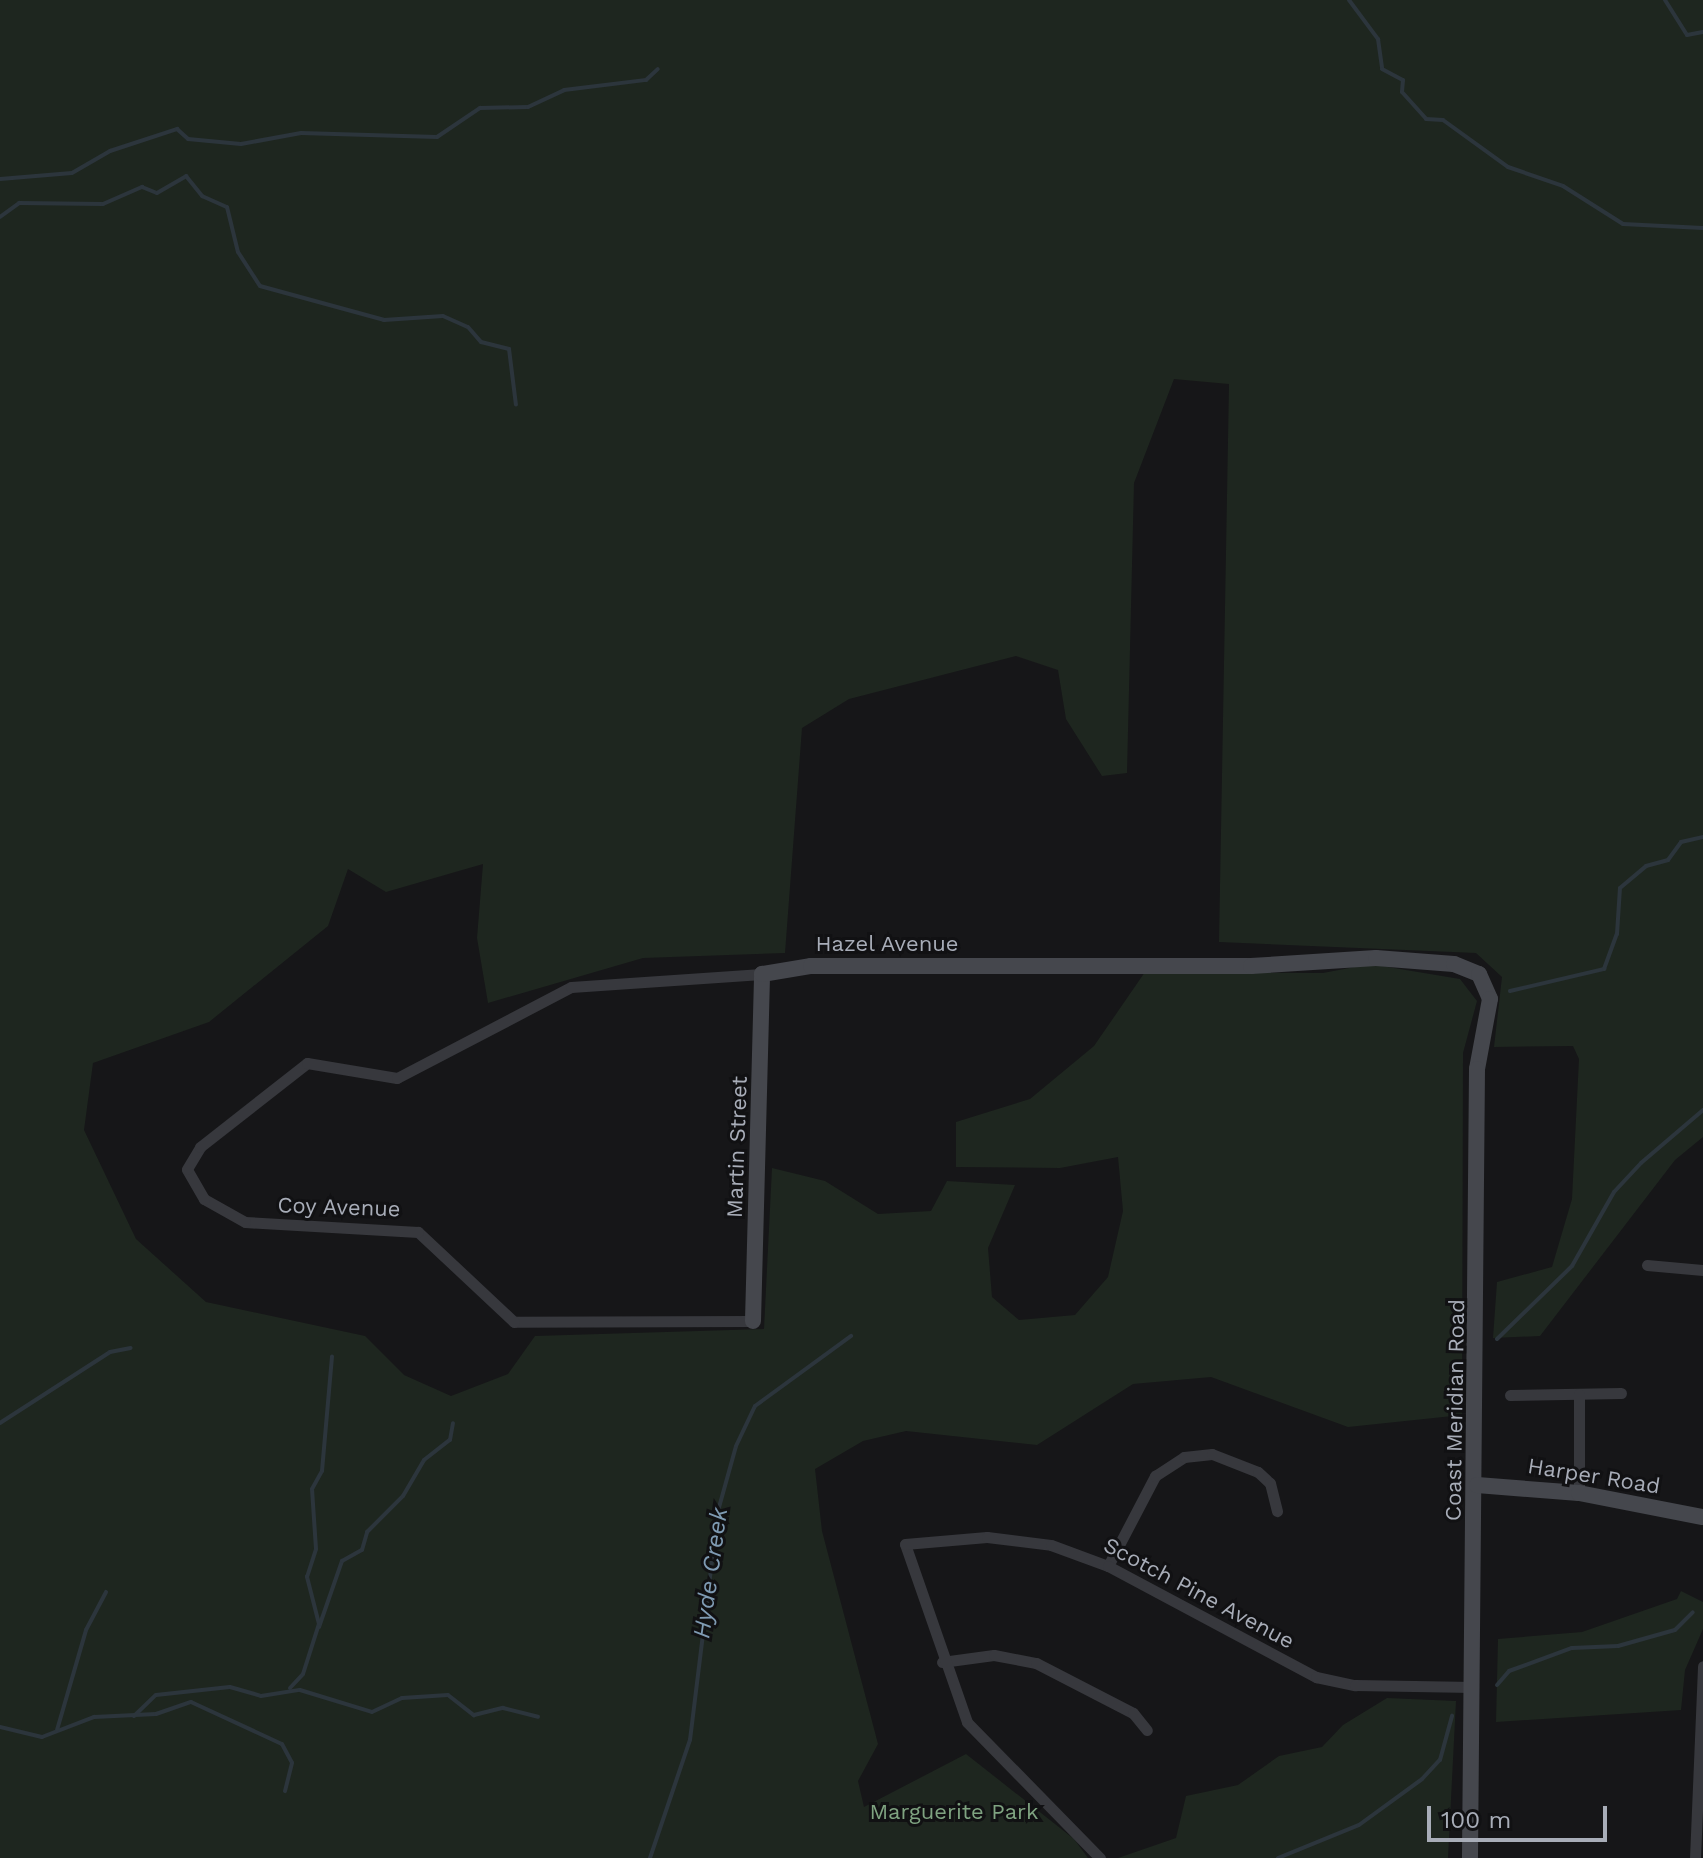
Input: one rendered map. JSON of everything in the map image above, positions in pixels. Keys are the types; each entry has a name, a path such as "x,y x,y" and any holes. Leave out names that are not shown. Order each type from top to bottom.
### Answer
{"street":[{"name":"Hazel Avenue","path":"325,1061 397,1078 571,987 762,974 811,966 1251,966 1376,958 1475,971"},
{"name":"Coast Meridian Road","path":"1470,1858 1477,1485 1477,1069 1490,996 1475,971"},
{"name":"Martin Street","path":"753,1321 762,974"},
{"name":"Coy Avenue","path":"325,1061 295,1070 194,1153 188,1178 204,1199 256,1224 411,1229 514,1322 753,1321"},
{"path":"1647,1265 1703,1270"},
{"path":"1510,1395 1621,1393"},
{"path":"1579,1394 1579,1493"},
{"path":"1108,1566 1155,1476 1184,1457 1212,1454 1258,1472 1270,1483 1277,1511"},
{"name":"Harper Road","path":"1477,1485 1579,1493 1703,1517"},
{"name":"Scotch Pine Avenue","path":"942,1662 905,1544 1014,1539 1108,1566 1316,1677 1355,1685 1473,1687"},
{"path":"1100,1858 983,1744 942,1662 994,1655 1036,1663 1133,1713 1147,1730"},
{"path":"1695,1858 1703,1666"}],"green space":[{"name":"Marguerite Park","path":"0,0 1703,0 1703,1137 1675,1160 1540,1336 1493,1338 1497,1282 1552,1267 1572,1199 1579,1059 1573,1046 1494,1047 1502,977 1476,953 1219,942 1229,384 1174,379 1134,483 1127,773 1102,776 1066,719 1058,670 1016,656 849,699 802,728 785,953 643,958 488,1003 477,938 483,864 386,892 348,869 328,926 209,1022 93,1063 84,1130 136,1239 206,1302 365,1336 404,1375 451,1396 508,1374 535,1336 764,1329 772,1168 825,1181 878,1214 931,1211 947,1181 1015,1185 988,1248 992,1297 1019,1320 1075,1315 1108,1277 1123,1211 1118,1157 1060,1168 956,1167 956,1122 1030,1099 1094,1046 1145,972 1323,973 1370,964 1460,979 1477,1001 1463,1053 1462,1415 1348,1427 1211,1377 1133,1384 1037,1445 906,1431 863,1441 815,1469 822,1531 878,1744 858,1781 864,1807 966,1754 1074,1839 1088,1858 0,1858"},
{"path":"1681,1591 1703,1602 1703,1629 1685,1670 1681,1710 1496,1722 1498,1639 1582,1632 1677,1599"},
{"path":"1387,1698 1456,1701 1448,1858 1118,1858 1176,1838 1186,1796 1238,1785 1279,1756 1322,1747 1343,1725"}],"waterway":[{"path":"1349,0 1378,39 1382,69 1403,80 1402,92 1426,119 1443,120 1508,167 1563,186 1623,224 1703,228"},
{"path":"1665,0 1687,35 1703,32"},
{"path":"0,179 72,173 110,151 177,129 188,139 241,144 301,133 437,137 480,108 528,107 564,90 646,80 658,69"},
{"path":"0,217 19,203 103,204 142,187 157,193 186,176 202,196 227,207 238,252 260,286 384,320 443,316 468,327 481,342 509,349 516,405"},
{"name":"Hyde Creek","path":"1510,991 1604,969 1617,934 1620,888 1646,866 1668,860 1681,842 1703,837"},
{"path":"1497,1339 1572,1266 1614,1192 1641,1163 1703,1110"},
{"name":"Hyde Creek","path":"650,1858 690,1740 718,1511 736,1446 755,1406 851,1336"},
{"path":"0,1423 110,1352 131,1348"},
{"path":"290,1688 303,1674 319,1624 307,1577 316,1549 312,1489 322,1471 332,1356"},
{"path":"319,1627 342,1561 362,1550 367,1532 403,1496 424,1460 450,1440 453,1423"},
{"path":"57,1730 86,1630 106,1592"},
{"path":"1497,1685 1509,1671 1572,1648 1618,1646 1675,1630 1693,1612"},
{"path":"134,1716 156,1695 230,1687 261,1696 300,1690 372,1712 402,1698 448,1695 474,1715 503,1708 538,1717"},
{"path":"0,1727 42,1737 94,1717 156,1714 191,1702 282,1744 292,1763 285,1791"},
{"path":"1278,1858 1359,1825 1422,1779 1440,1760 1452,1716"}]}
